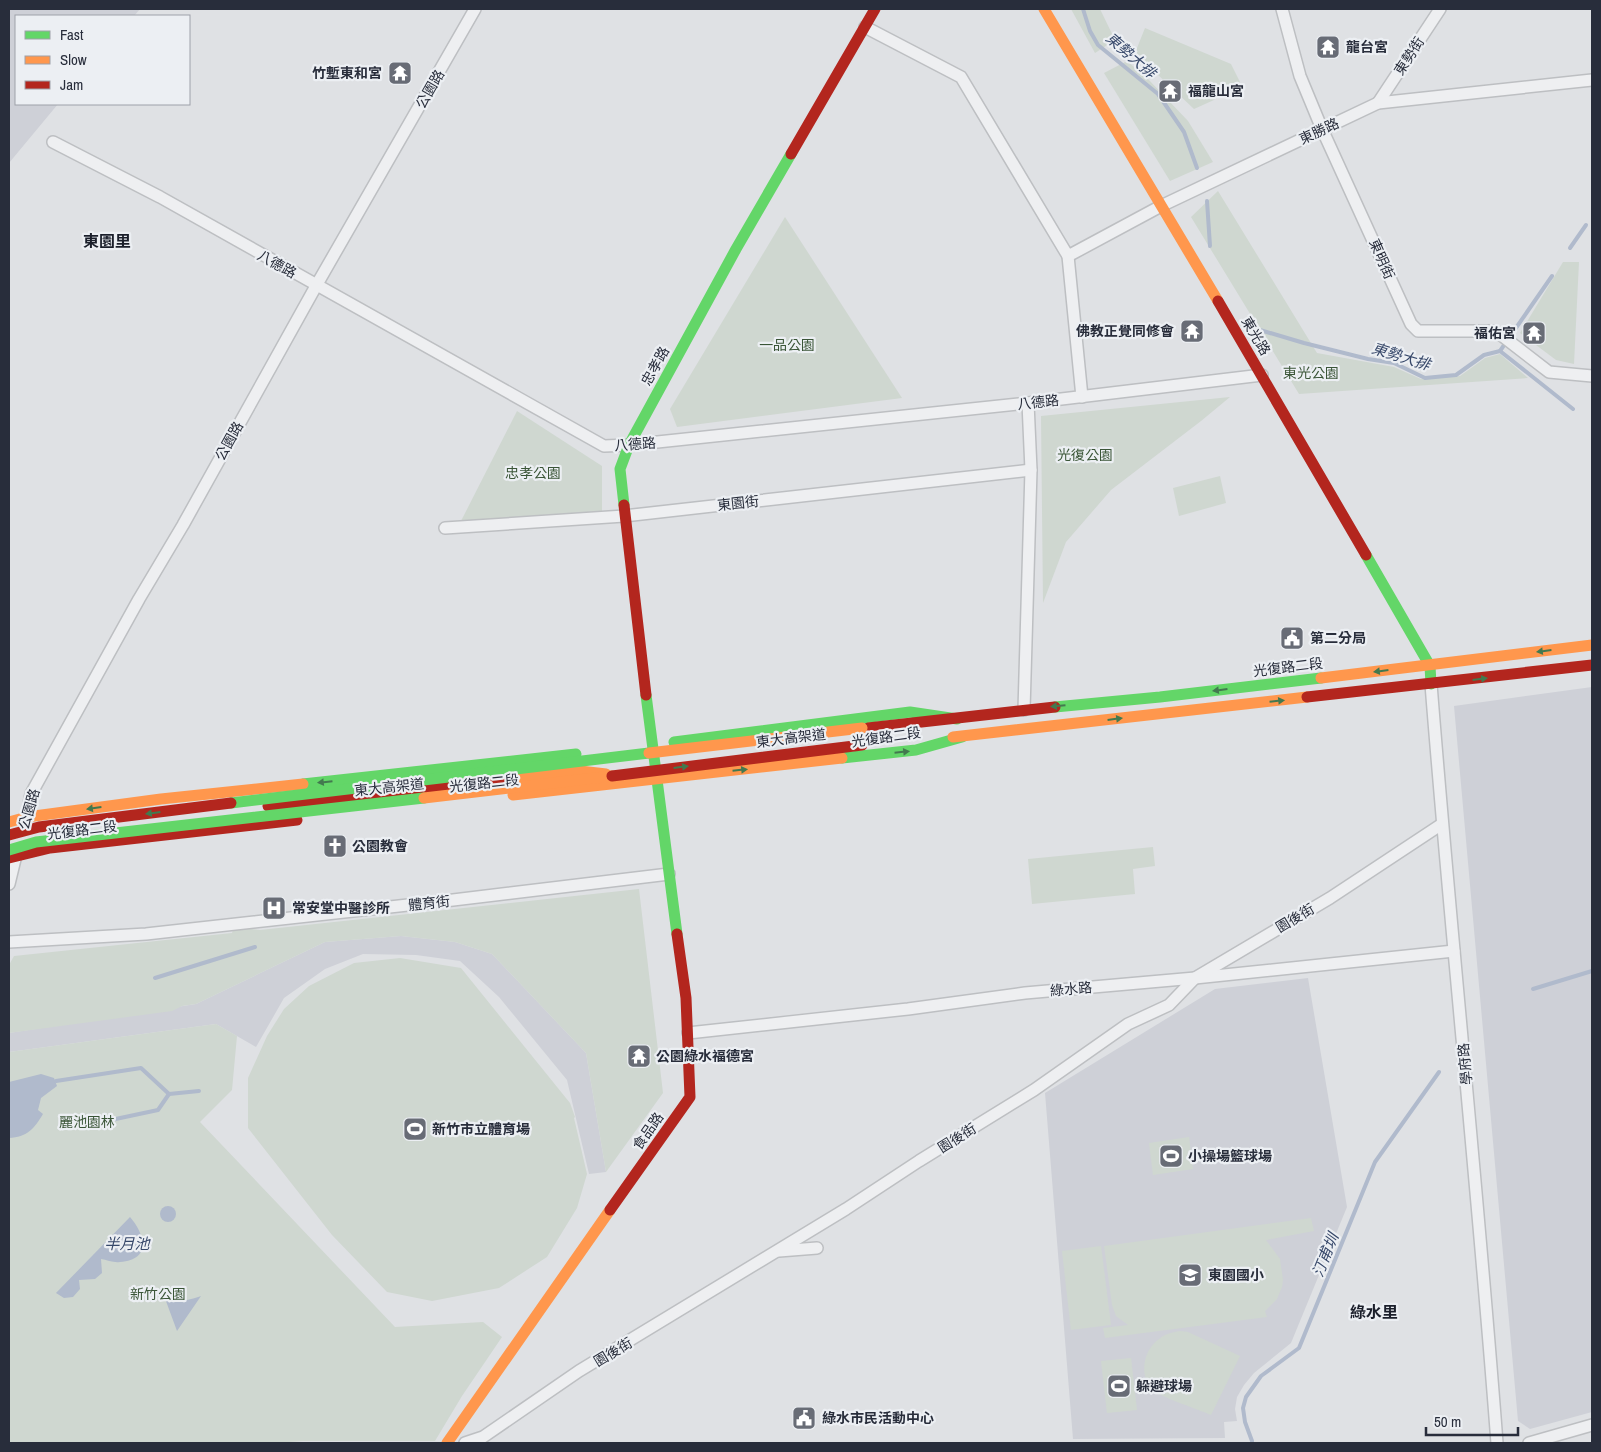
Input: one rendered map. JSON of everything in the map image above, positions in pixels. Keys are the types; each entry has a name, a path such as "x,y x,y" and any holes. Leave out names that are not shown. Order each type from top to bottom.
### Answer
{"main road":[{"name":"忠孝路","path":"657,779 624,516 620,469 629,445 736,249 875,9"},
{"name":"東光路","path":"1044,9 1262,376 1430,666 1431,684"},
{"name":"光復路二段","path":"862,728 1160,697 1592,645"},
{"name":"光復路二段","path":"862,745 962,737 1592,665"},
{"name":"光復路二段","path":"9,822 27,817 161,799 652,745 910,712 957,719"},
{"name":"東大高架道","path":"9,835 39,827 862,728"},
{"name":"光復路二段","path":"11,854 50,848 916,750 962,737"},
{"name":"東大高架道","path":"11,854 36,842 580,780 862,745"},
{"path":"164,827 185,816 580,771 657,779"},
{"name":"食品路","path":"447,1443 690,1097 686,998 657,779"}],"street":[{"name":"公園路","path":"9,884 11,854 27,817 31,794 316,286 475,9"},
{"name":"東明街","path":"1282,9 1298,71 1322,130 1411,324 1418,332 1493,331 1549,372 1592,376"},
{"name":"東勢街","path":"1378,104 1440,9"},
{"path":"865,27 961,78 1068,256 1082,397"},
{"name":"東勝路","path":"1068,256 1161,206 1378,104 1592,80"},
{"name":"八德路","path":"53,142 160,197 604,446 629,445 1028,403 1262,376"},
{"path":"1024,710 1031,470 1028,403"},
{"name":"東園街","path":"445,528 624,516 1031,470"},
{"name":"學府路","path":"1431,684 1442,824 1476,1180 1497,1443"},
{"name":"園後街","path":"465,1443 483,1437 579,1372 1034,1090 1128,1024 1169,1006 1195,978 1330,898 1442,824"},
{"name":"體育街","path":"9,942 146,934 669,874"},
{"name":"綠水路","path":"688,1033 908,1010 1025,993 1195,978 1454,950"},
{"path":"777,1251 816,1248"},
{"path":"1529,1443 1592,1425"}],"shaded area":[{"path":"9,9 140,9 135,15 15,15 15,105 57,105 9,163"},
{"path":"1592,687 1592,1412 1530,1429 1518,1421 1454,706"},
{"path":"401,936 455,942 492,954 586,1053 606,1172 589,1174 567,1080 499,997 460,961 416,955 363,954 325,969 284,998 256,1047 216,1024 9,1052 9,1033 196,1004 325,942"},
{"name":"東園國小","path":"1308,978 1347,1207 1291,1343 1254,1373 1244,1385 1237,1397 1235,1409 1237,1421 1224,1422 1225,1438 1073,1439 1045,1093 1215,989"}],"green space":[{"path":"1071,9 1100,9 1115,40 1095,53"},
{"path":"1145,28 1231,64 1240,82 1214,100 1194,109 1135,53"},
{"path":"1127,61 1148,79 1188,121 1213,162 1170,181 1104,73"},
{"name":"東光公園","path":"1218,191 1317,353 1394,367 1421,379 1460,376 1485,358 1500,354 1528,378 1299,394 1191,217"},
{"name":"一品公園","path":"785,217 902,398 677,427 670,409"},
{"path":"1563,262 1579,262 1574,364 1556,360 1520,333"},
{"name":"光復公園","path":"1230,397 1111,490 1066,542 1043,603 1041,416"},
{"name":"忠孝公園","path":"517,411 602,466 602,511 461,521"},
{"path":"1220,476 1226,503 1179,516 1173,488"},
{"path":"1153,847 1155,866 1133,869 1135,894 1032,904 1028,859"},
{"path":"639,889 663,1093 606,1172 586,1053 492,954 455,942 401,936 325,942 196,1004 182,1006 172,1011 9,1033 9,965 14,956 232,933 234,927 260,930"},
{"name":"新竹市立體育場","path":"400,958 461,968 570,1103 575,1117 587,1174 577,1208 547,1257 499,1288 432,1301 387,1292 332,1235 248,1128 248,1078 267,1036 284,1009 309,986 354,963"},
{"name":"新竹公園","path":"216,1024 237,1036 232,1090 200,1122 395,1327 483,1322 502,1337 462,1396 435,1441 9,1443 9,1052"},
{"name":"小操場籃球場","path":"1189,1137 1193,1169 1153,1175 1149,1143"},
{"path":"1311,1218 1314,1231 1266,1240 1280,1259 1283,1280 1277,1299 1265,1311 1267,1317 1105,1338 1103,1328 1128,1325 1116,1316 1112,1305 1104,1246"},
{"path":"1101,1246 1111,1325 1071,1330 1062,1251"},
{"path":"1180,1331 1188,1332 1240,1356 1211,1415 1158,1394 1146,1379 1144,1364 1149,1350 1161,1337"},
{"name":"躲避球場","path":"1131,1358 1137,1410 1107,1413 1101,1361"}],"water":[{"path":"41,1074 54,1078 57,1086 41,1098 38,1110 43,1114 25,1134 9,1138 9,1082"},
{"path":"165,1206 171,1206 176,1211 174,1220 165,1222 160,1217 160,1211"},
{"name":"半月池","path":"130,1217 142,1238 143,1245 137,1257 118,1262 101,1259 102,1273 95,1279 79,1280 80,1289 73,1297 64,1298 56,1293"},
{"path":"163,1293 182,1300 201,1296 177,1331"}],"waterway":[{"name":"東勢大排","path":"1083,9 1090,31 1098,45 1158,94 1184,132 1197,168"},
{"name":"東勢大排","path":"1207,201 1210,246"},
{"path":"1570,248 1586,225"},
{"path":"1500,351 1552,276"},
{"name":"東勢大排","path":"1260,330 1368,359 1394,363 1425,378 1456,375 1484,355 1500,351 1573,409"},
{"path":"155,978 255,947"},
{"name":"汀甫圳","path":"1533,989 1592,971"},
{"path":"56,1081 141,1068 169,1094 199,1091"},
{"name":"汀甫圳","path":"1252,1441 1245,1422 1243,1408 1246,1397 1261,1376 1299,1348 1375,1162 1439,1072"},
{"path":"78,1127 158,1110 169,1094"}],"traffic: fast":[{"path":"624,505 620,469 629,445 736,249 791,154"},
{"path":"1366,555 1430,666 1431,684"},
{"path":"1055,707 1321,678"},
{"path":"646,695 677,934"},
{"path":"674,742 910,712 957,719"},
{"path":"842,758 916,750 962,737"},
{"path":"231,803 649,753"},
{"path":"303,784 576,754"},
{"path":"9,850 36,842 424,798"}],"traffic: slow":[{"path":"1044,9 1218,301"},
{"path":"1321,678 1592,645"},
{"path":"953,737 1307,697"},
{"path":"649,753 862,728"},
{"path":"513,795 842,758"},
{"path":"511,779 580,771 606,774"},
{"path":"424,798 612,776"},
{"path":"9,822 27,817 161,799 303,784"},
{"path":"447,1443 610,1210"}],"traffic: jam":[{"path":"791,154 875,9"},
{"path":"1218,301 1366,555"},
{"path":"624,505 646,695"},
{"path":"1307,697 1592,665"},
{"path":"868,728 1055,707"},
{"path":"612,776 862,745"},
{"path":"268,806 511,779"},
{"path":"9,835 39,827 231,803"},
{"path":"9,858 50,848 297,820"},
{"path":"610,1210 690,1097 686,998 677,934"}],"place":[{"name":"龍台宮","path":"1328,47"},
{"name":"竹塹東和宮","path":"400,73"},
{"name":"福龍山宮","path":"1170,91"},
{"name":"佛教正覺同修會","path":"1192,331"},
{"name":"福佑宮","path":"1534,333"},
{"name":"第二分局","path":"1292,638"},
{"name":"公園教會","path":"335,846"},
{"name":"常安堂中醫診所","path":"274,908"},
{"name":"公園綠水福德宮","path":"639,1056"},
{"name":"新竹市立體育場","path":"415,1129"},
{"name":"小操場籃球場","path":"1171,1156"},
{"name":"東園國小","path":"1190,1275"},
{"name":"躲避球場","path":"1119,1386"},
{"name":"綠水市民活動中心","path":"804,1418"}],"district":[{"name":"東園里","path":"107,241"},
{"name":"綠水里","path":"1374,1312"}],"park label":[{"name":"麗池園林","path":"87,1122"}]}
